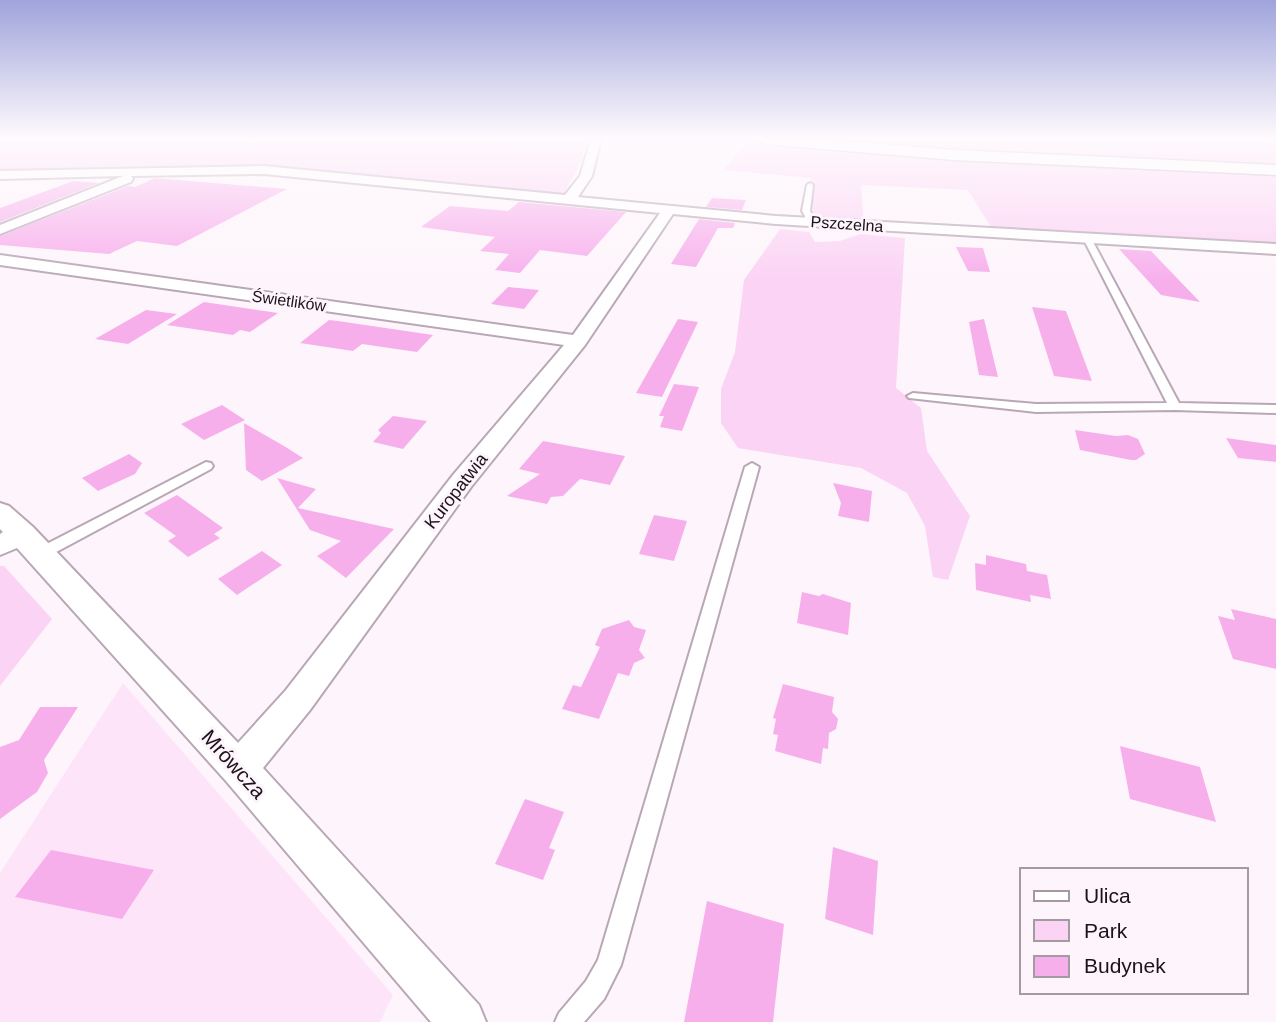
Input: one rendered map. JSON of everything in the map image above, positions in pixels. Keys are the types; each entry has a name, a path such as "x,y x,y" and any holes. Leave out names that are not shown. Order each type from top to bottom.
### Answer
{"street":[{"path":"0,230 108,187"},
{"name":"Pszczelna","path":"446,187 808,222 1276,249"},
{"path":"570,198 578,187"},
{"name":"Kuropatwia","path":"239,769 298,700 462,481 578,341 669,210"},
{"name":"Świetlików","path":"0,260 578,341"},
{"name":"Mrówcza","path":"16,536 239,769 462,1022"}],"lane":[{"path":"808,222 806,211 810,187"},
{"path":"1088,240 1175,406"},
{"path":"913,396 1036,408 1175,406 1276,409"},
{"path":"16,536 206,466"},
{"path":"568,1022 595,990 609,965 752,467"}],"shaded area":[{"path":"123,683 393,995 380,1022 0,1022 0,873"}],"green space":[{"path":"473,187 568,187 563,195"},
{"path":"812,187 861,187 864,224 814,220"},
{"path":"897,187 1276,187 1276,249 999,229 991,227 968,190"},
{"path":"780,229 809,232 815,242 840,241 860,234 905,238 896,388 921,408 927,451 970,516 948,580 933,577 925,526 907,493 861,468 738,448 721,423 721,389 735,352 744,280"},
{"path":"0,566 4,566 52,619 0,686"}],"building":[{"path":"58,187 90,187 0,222 0,208"},
{"path":"126,187 287,189 177,246 137,241 109,254 0,245 0,236"},
{"path":"712,198 746,200 742,210 706,207"},
{"path":"519,202 626,212 587,256 540,250 520,273 495,270 509,254 480,251 495,237 421,227 450,206 508,211"},
{"path":"699,219 735,223 733,228 718,228 696,267 671,264"},
{"path":"956,247 983,248 990,272 968,271"},
{"path":"1119,249 1151,251 1200,302 1161,295"},
{"path":"508,287 539,290 524,309 491,304"},
{"path":"204,302 278,313 250,332 240,330 233,335 167,325"},
{"path":"1032,307 1066,311 1092,381 1054,376"},
{"path":"146,310 177,314 128,344 95,339"},
{"path":"678,319 698,322 662,397 636,393"},
{"path":"984,319 998,377 979,375 969,322"},
{"path":"329,320 433,335 417,352 362,344 353,351 300,343"},
{"path":"674,384 699,387 682,431 660,427 664,416 659,416"},
{"path":"222,405 245,420 204,440 181,424"},
{"path":"393,416 427,421 403,449 373,442 381,433 378,430"},
{"path":"244,423 303,458 262,481 246,470"},
{"path":"1075,430 1116,436 1128,435 1138,439 1145,454 1131,460 1080,450"},
{"path":"1226,438 1276,445 1276,462 1238,458"},
{"path":"543,441 625,456 610,485 580,479 563,496 551,497 547,504 507,496 540,474 519,469"},
{"path":"129,454 142,463 135,474 98,491 82,478"},
{"path":"277,478 316,489 298,508 394,529 346,578 317,556 341,541 310,530"},
{"path":"833,483 872,491 869,522 838,516 841,503"},
{"path":"177,495 223,528 214,534 220,538 188,557 168,541 176,536 144,513"},
{"path":"654,515 687,521 674,561 639,554"},
{"path":"262,551 282,565 237,595 218,579"},
{"path":"986,555 1026,564 1027,571 1047,575 1051,599 1030,595 1031,602 976,590 975,563 986,565"},
{"path":"802,592 819,596 823,594 851,603 848,635 797,623"},
{"path":"1231,609 1276,619 1276,669 1233,659 1218,616 1235,620"},
{"path":"629,620 634,627 646,630 639,650 645,658 634,663 629,676 618,673 599,719 562,709 573,685 581,687 600,647 595,645 602,629"},
{"path":"783,684 834,697 832,712 838,719 836,729 829,733 828,749 823,748 821,764 775,751 778,735 773,734 776,719 773,718"},
{"path":"40,707 78,707 44,760 48,773 37,792 0,819 0,747 19,740"},
{"path":"1120,746 1200,767 1216,822 1130,799"},
{"path":"525,799 564,812 549,848 555,850 543,880 495,864"},
{"path":"833,847 878,861 873,935 825,919"},
{"path":"51,850 154,870 122,919 15,897"},
{"path":"707,901 784,924 773,1022 684,1022"}]}
